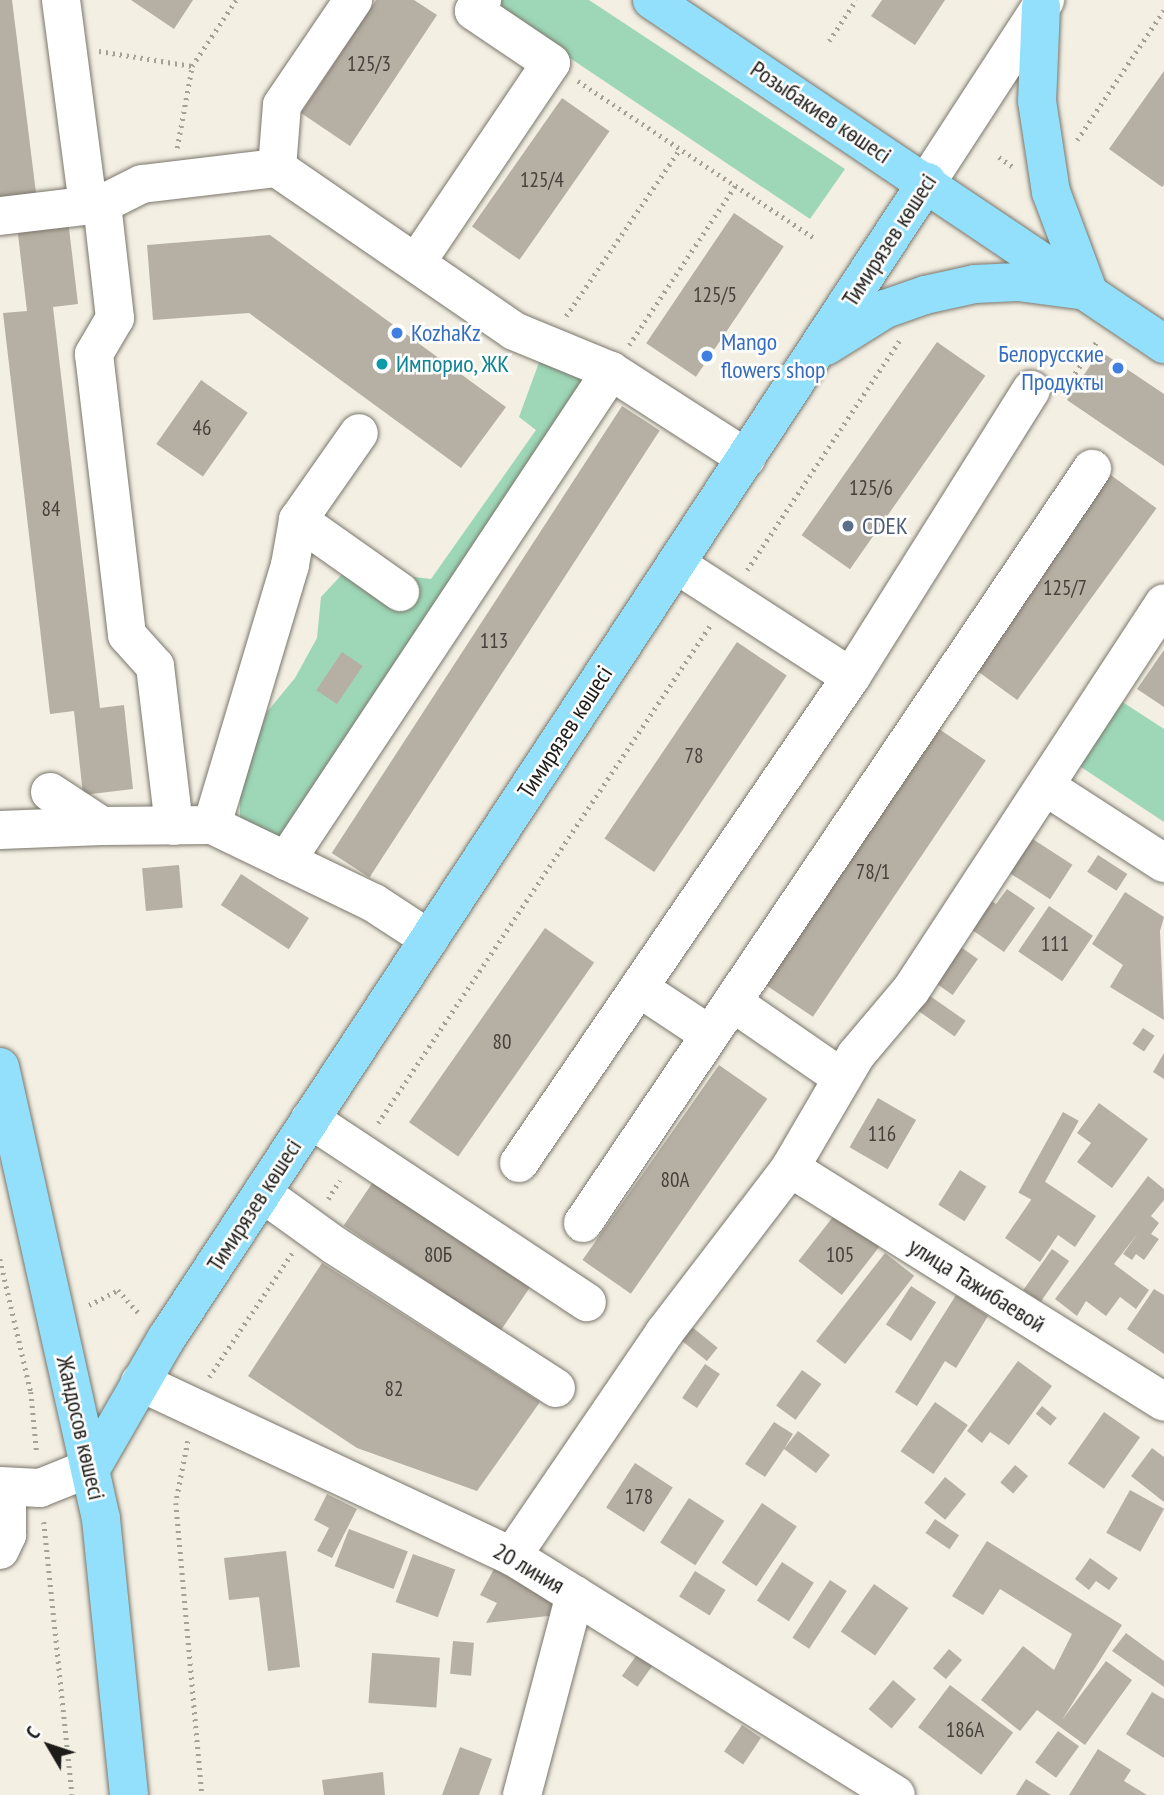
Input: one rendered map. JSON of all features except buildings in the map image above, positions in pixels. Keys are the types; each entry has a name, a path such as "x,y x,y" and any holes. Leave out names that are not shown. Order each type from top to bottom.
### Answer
{"main road":[{"name":"Розыбакиев көшесі","path":"652,0 1164,344"},
{"path":"815,353 885,309 925,295 975,284 1018,282 1088,291 1051,192 1037,101 1043,3"},
{"name":"Тимирязев көшесі","path":"92,1467 140,1382 310,1119 927,183"},
{"name":"Жандосов көшесі","path":"0,1067 7,1125 92,1467 102,1519 129,1795"}],"street":[{"path":"61,0 115,318 94,354 127,635 155,666 174,826"},
{"path":"277,168 282,105 352,0"},
{"path":"416,263 551,63 474,11 482,0"},
{"name":"Тимирязев көшесі","path":"927,183 1043,3"},
{"path":"0,216 95,205 142,184 277,168 514,331 611,372 746,458"},
{"path":"286,861 611,372"},
{"path":"519,1163 850,677 1031,390"},
{"path":"212,825 290,565 298,520 359,433"},
{"path":"583,1223 1091,469"},
{"path":"298,520 400,592"},
{"path":"676,564 850,677"},
{"path":"512,1556 664,1333 790,1168 842,1078 911,990 1164,604"},
{"path":"1045,786 1164,863"},
{"path":"50,792 102,826"},
{"path":"0,830 212,825 374,903 429,939"},
{"path":"639,988 710,1035"},
{"path":"732,1002 842,1078"},
{"path":"310,1119 587,1302"},
{"name":"улица Тажибаевой","path":"790,1168 1164,1402"},
{"path":"262,1193 310,1225 334,1245 556,1388"},
{"name":"20 линия","path":"140,1382 195,1405 512,1556 897,1795"},
{"path":"0,1550 7,1535 3,1487 40,1488 92,1467"},
{"path":"530,1791 575,1595"}],"path":[{"path":"172,180 192,66 236,0"},
{"path":"829,41 856,0"},
{"path":"1073,149 1164,10"},
{"path":"67,46 192,66"},
{"path":"551,63 814,238"},
{"path":"547,344 680,149"},
{"path":"611,372 735,186"},
{"path":"202,1795 176,1503 195,1405 208,1378 907,329"},
{"path":"1073,390 1067,386 1097,341"},
{"path":"89,1304 118,1290 139,1313"}],"green space":[{"path":"498,0 589,0 845,169 810,219 494,7"},
{"path":"541,357 596,378 291,853 240,822 240,784 267,712 295,678 317,638 321,597 347,569 431,579 536,430 519,417"},
{"path":"1121,701 1164,729 1164,822 1078,765"}],"place":[{"name":"KozhaKz","path":"397,333"},
{"name":"Mango flowers shop","path":"707,356"},
{"name":"Импорио, ЖК","path":"382,364"},
{"name":"Белорусские Продукты","path":"1118,368"},
{"name":"CDEK","path":"848,526"}]}
